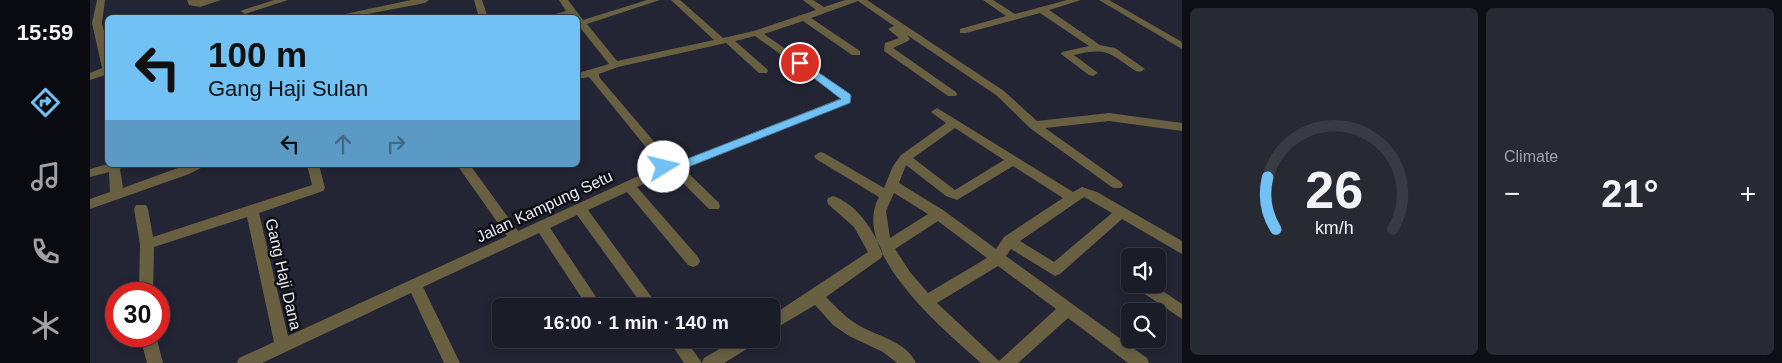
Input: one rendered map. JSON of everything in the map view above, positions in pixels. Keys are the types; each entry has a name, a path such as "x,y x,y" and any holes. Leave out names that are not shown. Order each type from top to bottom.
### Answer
{"street":[{"path":"101,0 97,23 105,61"},
{"path":"191,0 192,3 196,4 217,0"},
{"path":"238,0 247,14 282,0"},
{"path":"346,15 424,0"},
{"path":"478,0 483,15"},
{"path":"563,0 575,15"},
{"path":"580,17 656,0"},
{"path":"675,0 763,71"},
{"path":"807,0 824,11"},
{"path":"580,76 615,65 757,33 856,0"},
{"path":"856,0 905,37 905,39 888,45 888,49 952,94"},
{"path":"856,0 1000,93 1034,125 1117,185"},
{"path":"987,0 1014,17"},
{"path":"964,31 1078,0"},
{"path":"1103,0 1182,46"},
{"path":"1042,10 1097,47 1111,50 1140,69"},
{"path":"805,18 856,53"},
{"path":"580,22 615,65"},
{"name":"Jalan Kampung Setu","path":"245,363 628,185 846,100 846,96 757,33"},
{"path":"1093,73 1066,54 1097,47"},
{"path":"90,77 105,71"},
{"path":"593,73 594,77 670,168 714,206"},
{"path":"937,112 953,124 1073,198"},
{"path":"1034,125 1094,117 1109,117 1182,127"},
{"path":"953,124 905,158 880,204 880,229 896,262 926,302 992,363"},
{"path":"820,156 938,214 1066,310 1141,363"},
{"path":"905,158 950,193 957,195 1012,161"},
{"path":"90,173 112,167"},
{"path":"116,167 117,194"},
{"path":"90,204 185,172 194,167"},
{"path":"147,244 319,188 314,167"},
{"path":"464,167 515,237"},
{"path":"628,185 693,261"},
{"path":"926,302 997,259 1009,240 1082,192 1122,212 1182,248"},
{"path":"780,318 876,254 873,245 850,213 833,201"},
{"path":"579,208 646,298"},
{"path":"141,209 147,244 146,282"},
{"name":"Gang Haji Dana","path":"252,211 282,345"},
{"path":"1009,240 1055,270 1122,212"},
{"path":"888,247 938,214"},
{"path":"541,225 590,298"},
{"path":"414,284 452,363"},
{"path":"1154,293 1182,312"},
{"path":"816,296 836,318 853,331 885,344 908,363"},
{"path":"1006,363 1066,310"},
{"path":"151,347 155,363"},
{"path":"683,348 694,363"},
{"path":"710,363 734,348"}],"route":[{"path":"664,167 674,168 848,99 800,63"}]}
